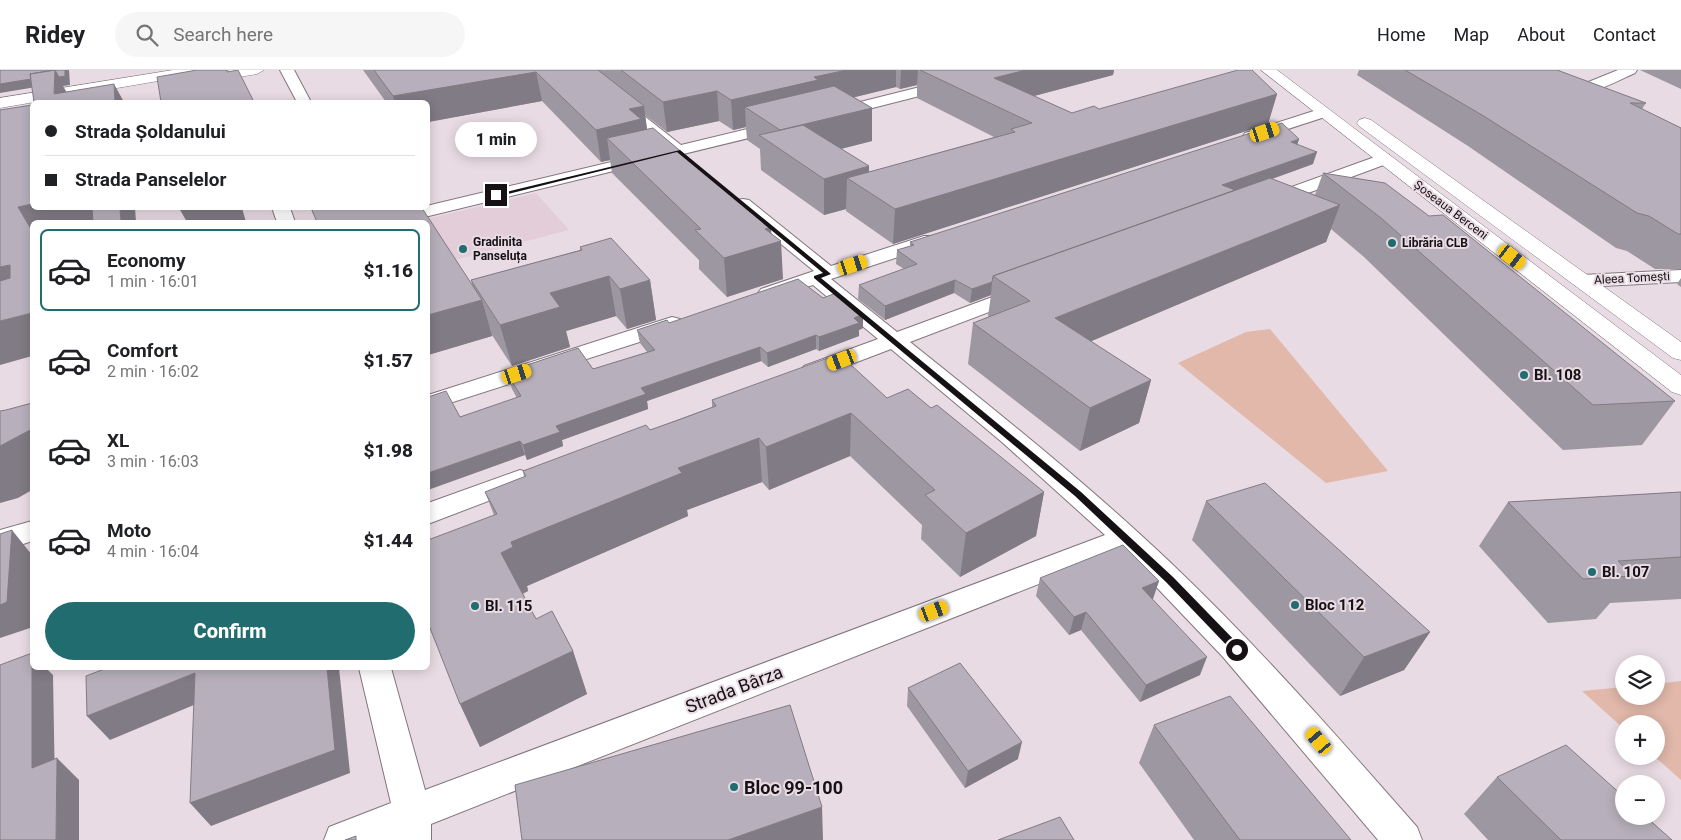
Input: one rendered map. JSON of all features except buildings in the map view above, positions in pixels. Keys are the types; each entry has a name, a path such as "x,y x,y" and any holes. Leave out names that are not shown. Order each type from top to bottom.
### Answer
{"main road":[{"path":"0,103 199,70"},
{"path":"77,100 257,70"},
{"name":"Șoseaua Berceni","path":"1268,70 1681,387"},
{"name":"Șoseaua Berceni","path":"1293,70 1681,353"},
{"path":"0,114 30,108"}],"street":[{"path":"287,70 303,100"},
{"path":"580,71 600,70"},
{"path":"817,117 1005,70"},
{"path":"1551,88 1572,94 1630,70"},
{"path":"580,71 693,163"},
{"path":"1229,143 1323,113"},
{"path":"392,220 798,121"},
{"path":"1247,210 1383,159"},
{"path":"731,194 894,341 1078,494 1126,538 1226,637 1307,727 1404,840"},
{"path":"747,300 945,235"},
{"name":"Aleea Tomești","path":"1582,281 1681,276"},
{"path":"795,377 1042,286"},
{"path":"430,402 686,319"},
{"path":"430,513 538,473"},
{"path":"0,541 30,532"},
{"name":"Strada Bârza","path":"342,840 412,826 1126,538"},
{"path":"375,670 412,826"}],"shaded area":[{"name":"Gradinita Panseluța","path":"536,193 569,230 430,266 430,220 422,220"},
{"path":"1270,329 1388,471 1326,483 1178,363 1246,332"},
{"path":"1681,681 1681,780 1664,765 1665,715 1615,715 1615,721 1582,691 1615,688 1615,705 1665,705 1665,683"}],"place":[{"name":"Librăria CLB","path":"1392,243"},
{"name":"Gradinita Panseluța","path":"463,249"},
{"name":"Bl. 108","path":"1524,375"},
{"name":"Bl. 107","path":"1592,572"},
{"name":"Bloc 112","path":"1295,605"},
{"name":"Bl. 115","path":"475,606"},
{"name":"Bloc 99-100","path":"734,787"}],"route":[{"path":"496,195 678,151 828,274 816,277 1078,494 1169,580 1237,650"}]}
